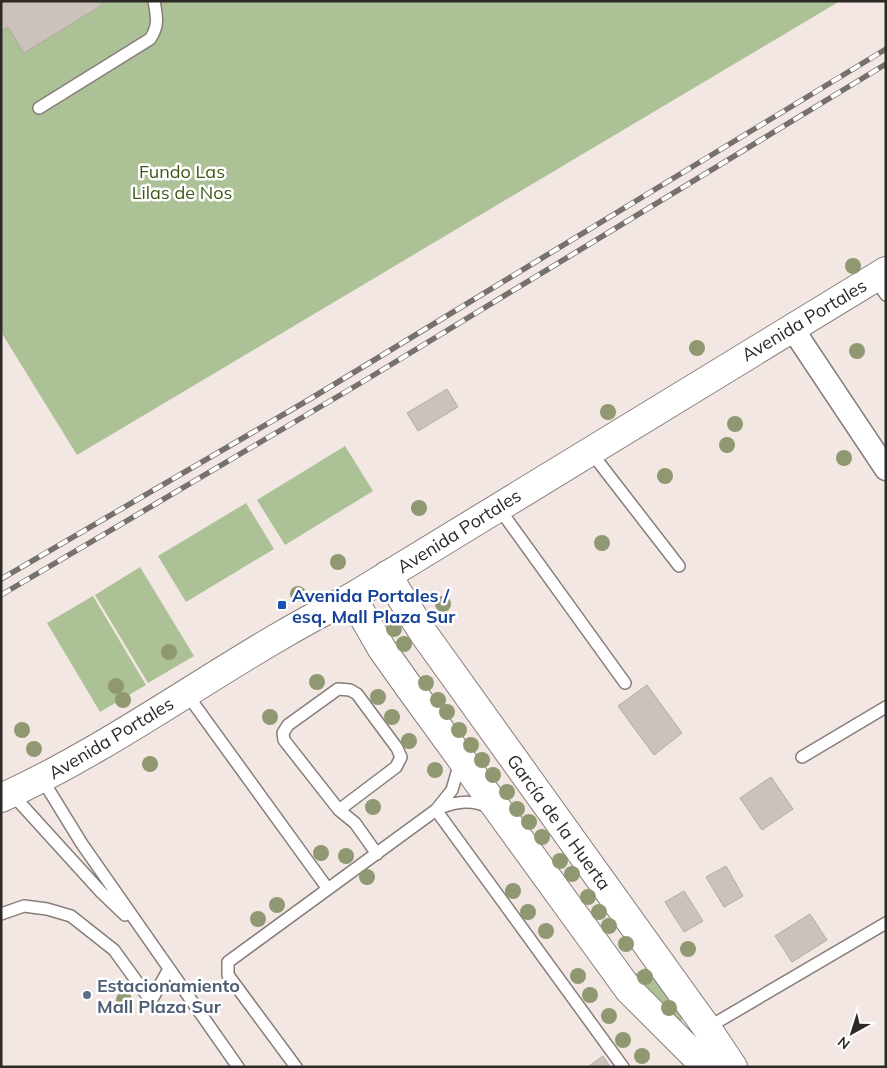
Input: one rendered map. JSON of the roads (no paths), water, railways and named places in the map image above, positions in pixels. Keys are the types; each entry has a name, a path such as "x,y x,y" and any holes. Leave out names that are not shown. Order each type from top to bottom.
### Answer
{"street":[{"name":"Avenida Portales","path":"6,795 42,779 276,637 352,597 792,328 882,282"},
{"path":"792,328 886,469"},
{"name":"García de la Huerta","path":"388,575 441,658 707,1028 733,1067"},
{"path":"352,597 382,649 606,960 642,1004 706,1067"},
{"path":"409,687 410,669 416,658 430,653 441,658"},
{"path":"606,960 624,968 634,968 644,963 650,949"}],"lane":[{"path":"39,108 150,39 157,29 158,18 154,1"},
{"path":"590,451 679,566"},
{"path":"498,507 625,683"},
{"path":"339,810 396,766 401,757 397,748 357,694 350,690 338,689 288,726 283,733 284,740 339,810 355,823 377,854"},
{"path":"186,693 328,889"},
{"path":"802,757 886,707"},
{"path":"436,810 452,790 460,768 460,758"},
{"path":"42,779 82,844 168,970 238,1067"},
{"path":"6,795 142,932"},
{"path":"296,1067 228,975 227,965 230,960 436,810 450,804 471,802 484,805 501,815"},
{"path":"436,810 623,1067"},
{"path":"1,914 24,906 46,909 71,916 114,950 151,1001 168,970"},
{"path":"707,1028 886,923"}],"railway":[{"path":"1,579 310,399 886,49"},
{"path":"1,595 364,381 886,64"}],"place":[{"name":"Avenida Portales / esq. Mall Plaza Sur","path":"282,605"},
{"name":"Estacionamiento Mall Plaza Sur","path":"87,995"}],"park label":[{"name":"Fundo Las Lilas de Nos","path":"182,181"}]}
